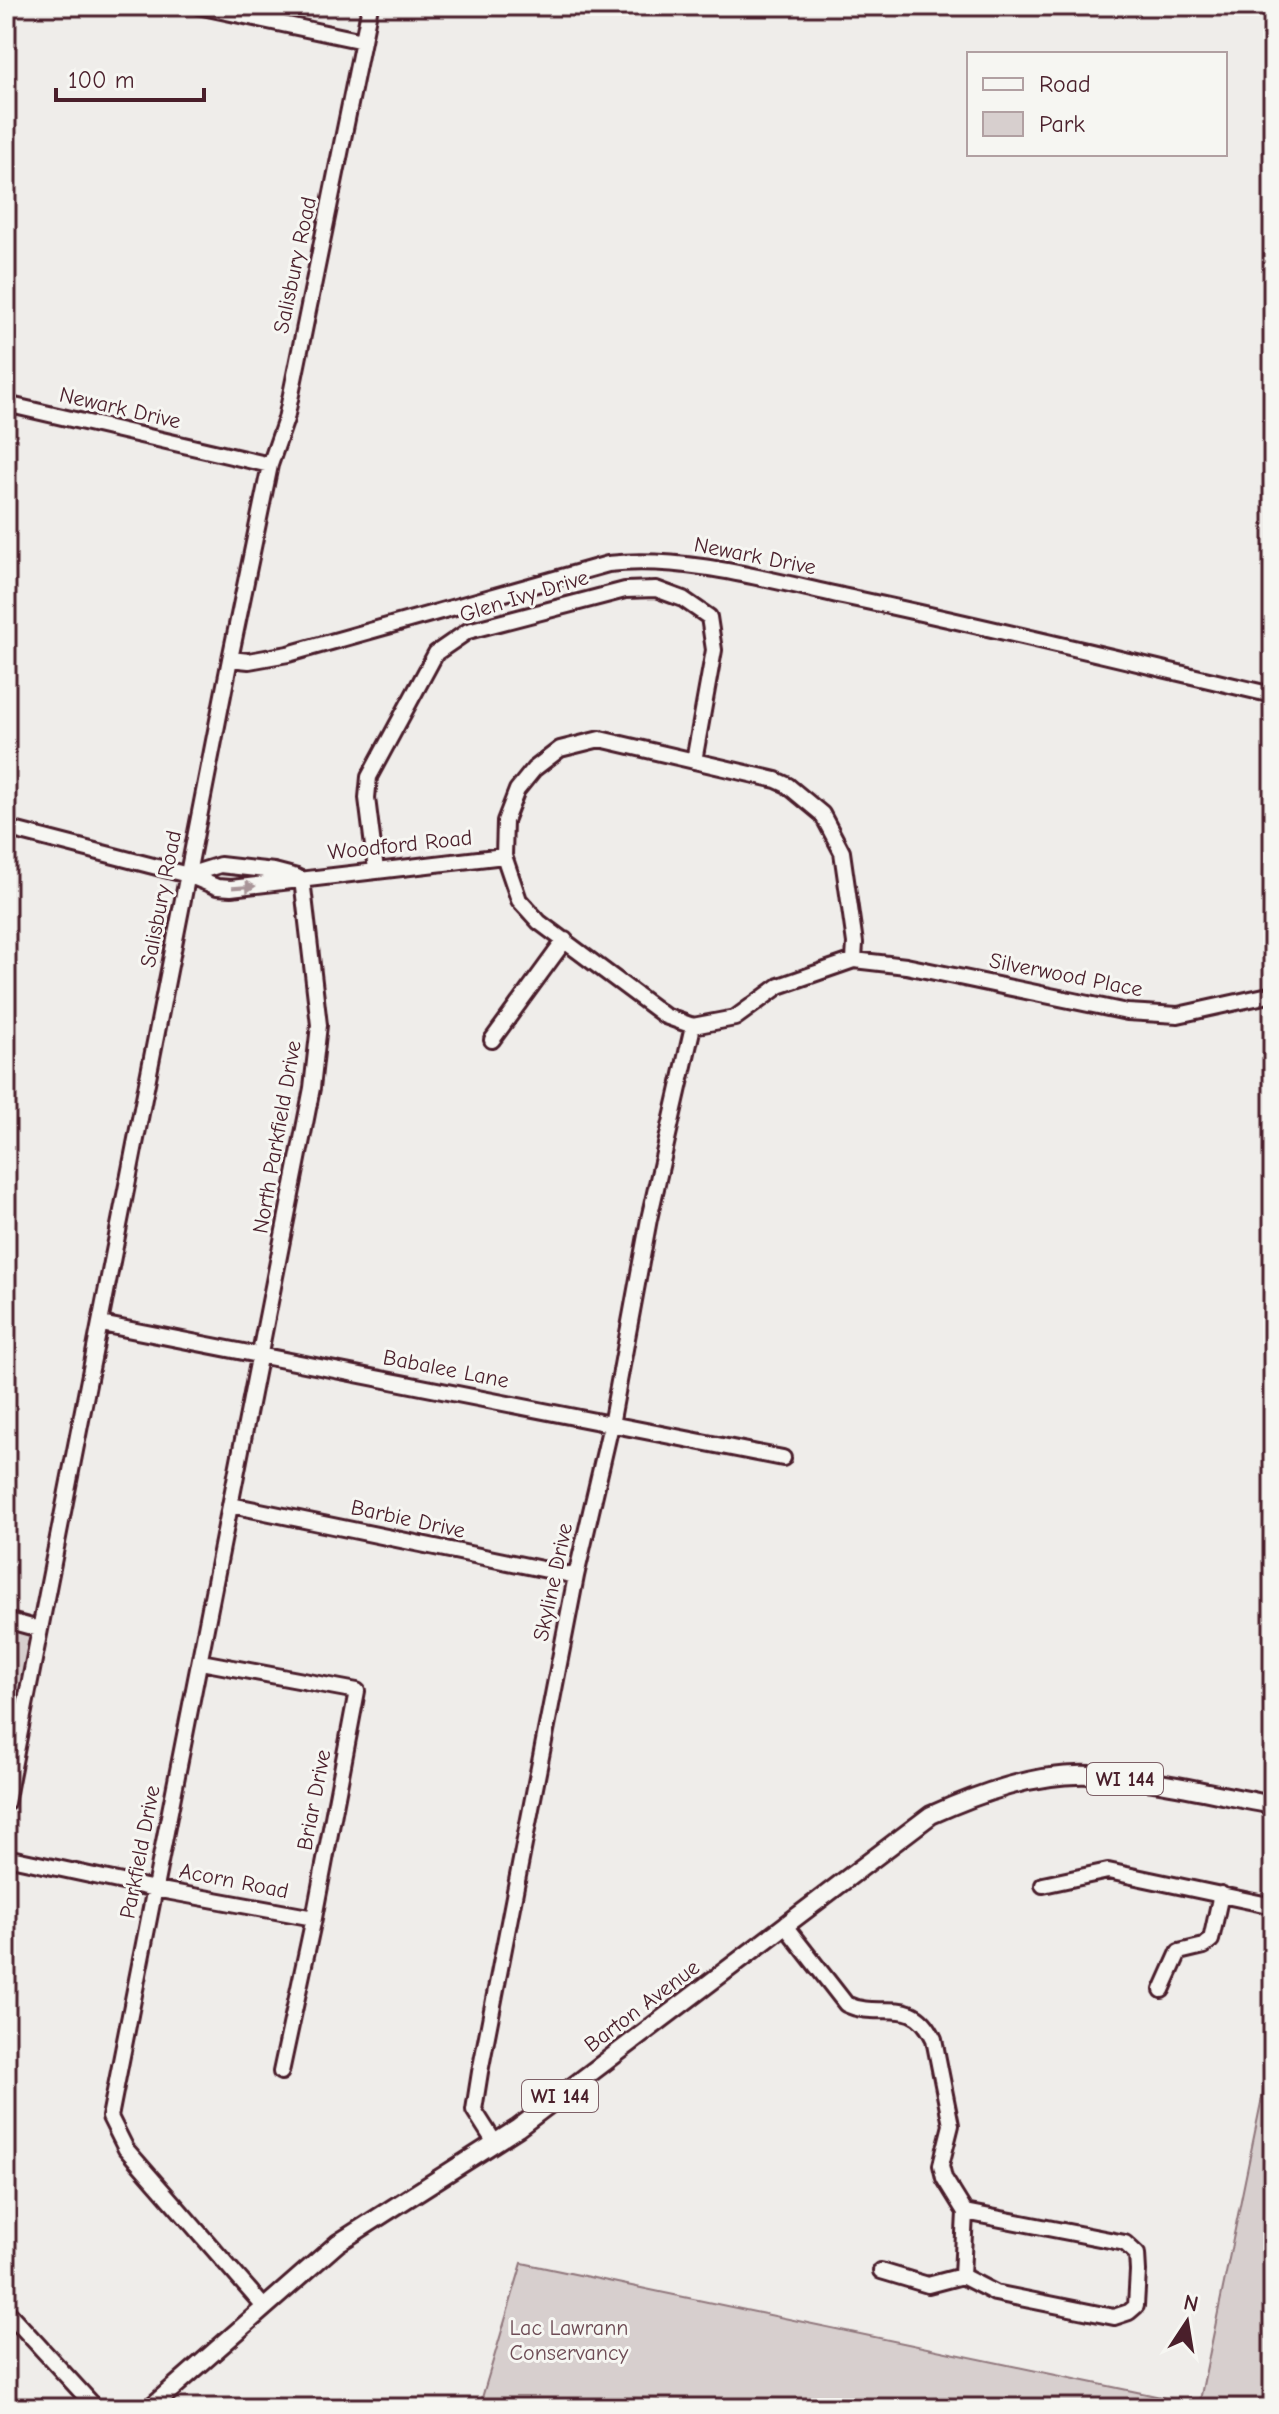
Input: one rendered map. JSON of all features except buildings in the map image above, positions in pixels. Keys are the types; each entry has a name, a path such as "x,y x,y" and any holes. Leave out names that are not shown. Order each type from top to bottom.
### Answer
{"main road":[{"name":"Barton Avenue","path":"150,2408 354,2232 495,2143 931,1815 977,1794 1035,1779 1088,1775 1137,1780 1273,1805"}],"street":[{"path":"198,6 363,41"},
{"name":"Salisbury Road","path":"6,1803 230,659 270,465 286,419 370,6"},
{"name":"Newark Drive","path":"6,404 270,465"},
{"name":"Newark Drive","path":"230,659 249,661 288,654 608,564 672,562 798,586 1273,695"},
{"name":"Glen Ivy Drive","path":"376,870 367,798 369,777 436,653 468,631 625,590 656,589 683,599 709,617 714,650 694,761"},
{"path":"600,739 694,761 787,785 822,814 842,852 855,943 854,960 779,986 735,1018 693,1026 665,1016 539,922 519,900 504,856 505,821 517,790 534,769 560,749 600,739"},
{"name":"Woodford Road","path":"6,828 188,875 217,887 231,888 504,856"},
{"name":"Woodford Road","path":"188,875 220,865 274,871 302,879"},
{"name":"North Parkfield Drive","path":"260,1355 312,1088 319,1025 302,879"},
{"path":"492,1040 565,940"},
{"name":"Silverwood Place","path":"854,960 906,966 1127,1012 1178,1015 1269,995"},
{"name":"Skyline Drive","path":"495,2143 474,2110 480,2072 576,1576 611,1425 649,1219 693,1026"},
{"name":"Babalee Lane","path":"101,1324 783,1458"},
{"name":"Parkfield Drive","path":"260,1355 110,2117 126,2149 264,2307"},
{"name":"Barbie Drive","path":"231,1505 576,1576"},
{"path":"6,1620 39,1629"},
{"name":"Briar Drive","path":"201,1662 357,1691 281,2072"},
{"name":"Acorn Road","path":"6,1857 155,1889 314,1918"},
{"path":"1043,1885 1108,1871 1273,1906"},
{"path":"1162,1990 1179,1952 1204,1946 1211,1940 1221,1894"},
{"path":"786,1927 846,2004 859,2010 873,2008 911,2012 928,2026 934,2039 951,2125 941,2165 944,2178 965,2212 962,2276"},
{"path":"881,2271 928,2285 962,2276 995,2293 1114,2317 1136,2306 1137,2254 1125,2243 965,2212"},
{"path":"7,2311 96,2408"}],"green space":[{"path":"6,1629 31,1634 6,1766"},
{"name":"Lac Lawrann Conservancy","path":"1273,2044 1273,2408 479,2408 522,2263 1199,2405"}]}
